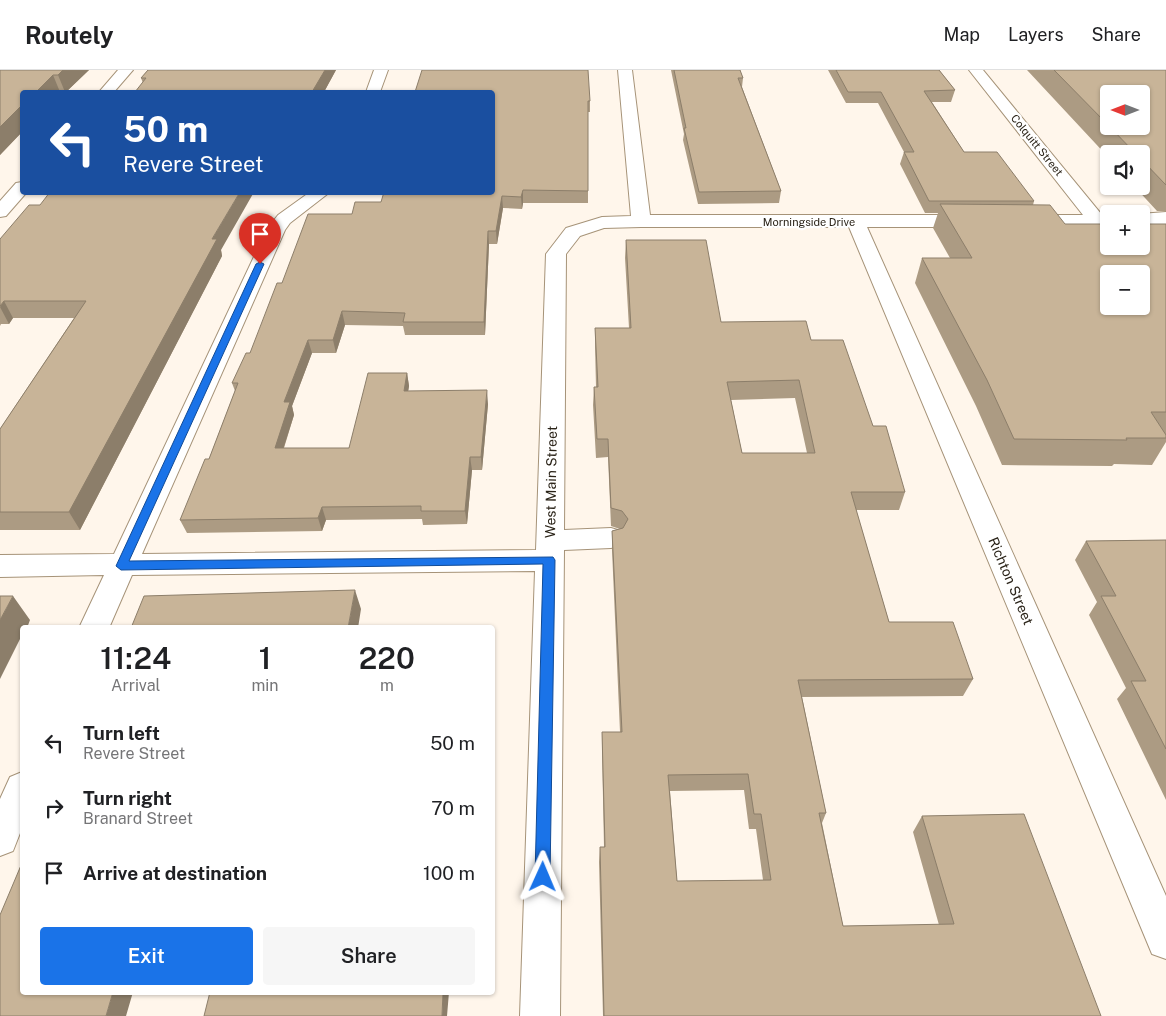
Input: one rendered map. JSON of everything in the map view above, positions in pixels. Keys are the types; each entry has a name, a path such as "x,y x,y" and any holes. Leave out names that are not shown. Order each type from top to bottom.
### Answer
{"street":[{"path":"108,90 126,70"},
{"path":"374,90 381,70"},
{"path":"625,70 641,221"},
{"name":"Colquitt Street","path":"976,70 1100,217"},
{"path":"0,212 20,189"},
{"path":"95,625 276,229 284,219 318,195"},
{"name":"Morningside Drive","path":"556,278 556,254 573,232 602,223 641,221 992,221"},
{"path":"1011,221 1100,221"},
{"name":"Richton Street","path":"856,222 1166,940"},
{"name":"West Main Street","path":"540,1016 556,278"},
{"path":"0,566 121,566 549,550 611,538"},
{"path":"0,839 20,793"}],"building":[{"path":"0,70 63,70 58,75 53,75 38,90 20,90 20,107 0,127"},
{"path":"148,70 325,70 313,90 137,90 146,78 141,78"},
{"path":"422,70 588,70 590,101 588,101 588,191 523,190 521,197 502,196 496,231 488,231 484,322 403,322 405,313 342,311 333,340 308,340 284,402 290,402 275,448 349,448 368,373 407,373 404,391 487,390 481,457 470,457 465,511 421,511 421,506 322,507 318,518 180,520 205,459 209,459 238,383 232,383 246,353 250,353 277,283 282,283 308,214 352,214 355,202 381,202 383,195 495,195 495,90 416,90"},
{"path":"674,70 740,70 743,78 738,78 781,191 699,192 684,128 686,128"},
{"path":"836,70 939,70 955,90 924,91 964,152 997,152 1034,201 929,201 904,152 914,152 881,92 848,92"},
{"path":"1054,70 1166,70 1166,185 1150,168 1150,145 1127,145 1117,135 1150,135 1150,85 1100,85 1100,117"},
{"path":"48,195 238,195 212,239 217,239 69,512 0,512 0,429 86,301 4,301 0,306 0,239 29,205 40,205"},
{"path":"940,204 1050,205 1065,224 1100,224 1100,255 1150,255 1150,224 1166,224 1166,412 1151,412 1166,438 1126,438 1127,440 1014,439 987,380 922,258 972,258"},
{"path":"626,240 706,240 721,322 806,321 811,340 843,340 873,426 886,426 905,492 851,492 889,622 953,622 973,679 798,680 826,813 819,813 843,926 954,924 922,816 1024,814 1101,1016 604,1016 600,847 605,847 602,732 622,732 612,531 623,528 628,519 622,511 611,508 608,439 597,439 594,387 598,387 595,328 631,328","holes":["799,380 815,453 742,453 727,382","748,774 754,814 761,814 771,880 677,881 668,775"]},
{"path":"1166,540 1166,749 1131,681 1146,681 1101,596 1116,596 1086,541"},
{"path":"355,590 349,625 132,625 144,596"},
{"path":"0,596 13,596 0,620"},
{"path":"20,868 20,995 112,995 106,1016 0,1016 0,915"},
{"path":"209,995 443,995 442,1016 204,1016"}],"route":[{"path":"260,264 121,566 549,560 543,877"}]}
